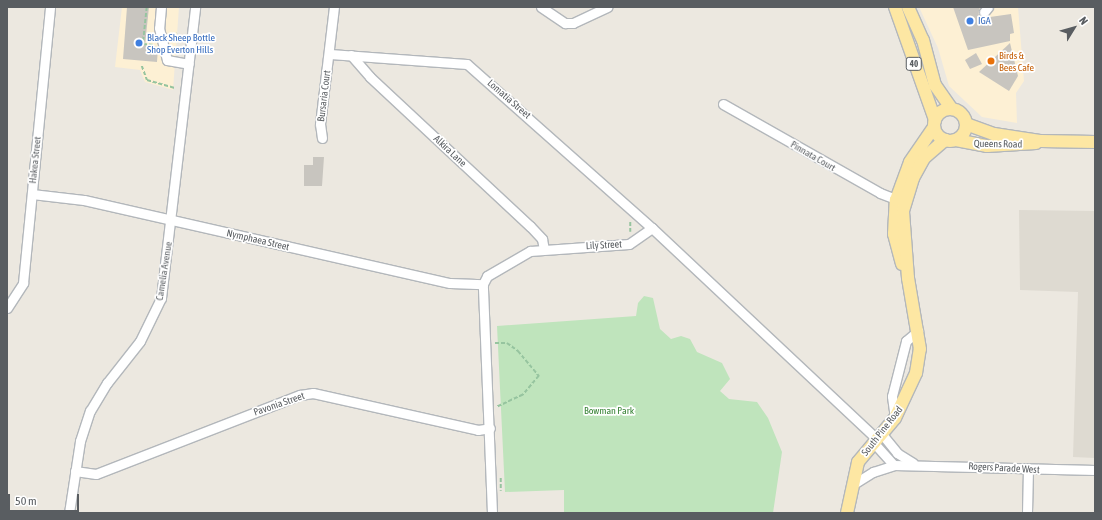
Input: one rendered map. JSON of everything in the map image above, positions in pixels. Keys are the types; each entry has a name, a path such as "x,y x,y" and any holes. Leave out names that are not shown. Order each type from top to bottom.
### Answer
{"main road":[{"name":"40","path":"895,7 935,123 951,140"},
{"name":"40","path":"908,7 923,40 936,85 951,108 964,115 966,124"},
{"path":"935,123 941,111 951,108"},
{"name":"South Pine Road","path":"847,513 858,462 895,418 916,374 918,331 908,278 900,201 910,162 935,123"},
{"path":"951,140 964,134 966,124"},
{"name":"Queens Road","path":"966,124 994,134 1041,141 1095,142"},
{"name":"South Pine Road","path":"900,201 924,158 951,140"},
{"name":"Queens Road","path":"951,140 1004,146 1041,141"}],"street":[{"name":"Hakea Street","path":"7,308 23,283 50,7"},
{"path":"161,7 159,28 166,60 189,64"},
{"name":"Camelia Avenue","path":"70,513 75,471 85,424 96,398 140,341 157,312 172,220 195,7"},
{"name":"Bursaria Court","path":"322,138 320,124 330,54 334,7"},
{"path":"541,7 565,23 573,23 608,7"},
{"name":"Lomatia Street","path":"330,54 467,64 652,228"},
{"name":"Alkira Lane","path":"351,55 370,77 530,226 542,240 544,249"},
{"name":"Pinnata Court","path":"723,104 900,201"},
{"name":"Nymphaea Street","path":"32,194 84,200 450,283 483,284"},
{"path":"652,228 877,438 894,465"},
{"name":"Lily Street","path":"483,284 487,276 498,268 530,251 629,244 652,228"},
{"path":"483,284 490,428 492,513"},
{"name":"Pavonia Street","path":"75,471 96,474 300,395 313,393 478,430 490,428"},
{"name":"Rogers Parade West","path":"877,438 913,463"},
{"name":"Rogers Parade West","path":"852,485 873,472 894,465 913,463 1028,470 1095,470"},
{"path":"1027,513 1028,470"}],"path":[{"path":"147,7 143,44 158,46"},
{"path":"170,38 177,33"},
{"path":"142,66 147,80 175,88"},
{"path":"626,235 632,228 631,219"},
{"path":"495,343 507,344 518,351 539,376 523,395 497,407"}],"shaded area":[{"path":"122,7 179,7 173,90 145,82 140,70 115,67"},
{"path":"919,7 1018,7 1024,81 1016,93 1017,123 982,117 949,86 938,48"},
{"path":"1019,210 1095,211 1095,458 1073,457 1078,292 1020,290"}],"green space":[{"name":"Bowman Park","path":"644,296 653,298 660,329 671,339 681,336 690,339 697,352 722,363 730,379 720,391 729,399 757,402 768,418 782,452 773,513 564,513 564,490 505,492 497,326 636,316 638,303"}],"building":[{"path":"127,7 149,7 145,45 158,47 157,62 123,59"},
{"path":"953,7 980,7 978,14 983,18 1011,14 1014,33 1010,34 1010,41 968,50"},
{"path":"1010,43 1018,76 1009,91 979,72"},
{"path":"976,53 982,64 970,69 965,60"},
{"path":"313,157 324,157 322,186 304,186 304,165 313,165"}],"place":[{"name":"IGA","path":"970,21"},
{"name":"Black Sheep Bottle Shop Everton Hills","path":"139,43"},
{"name":"Birds & Bees Cafe","path":"991,61"}]}
